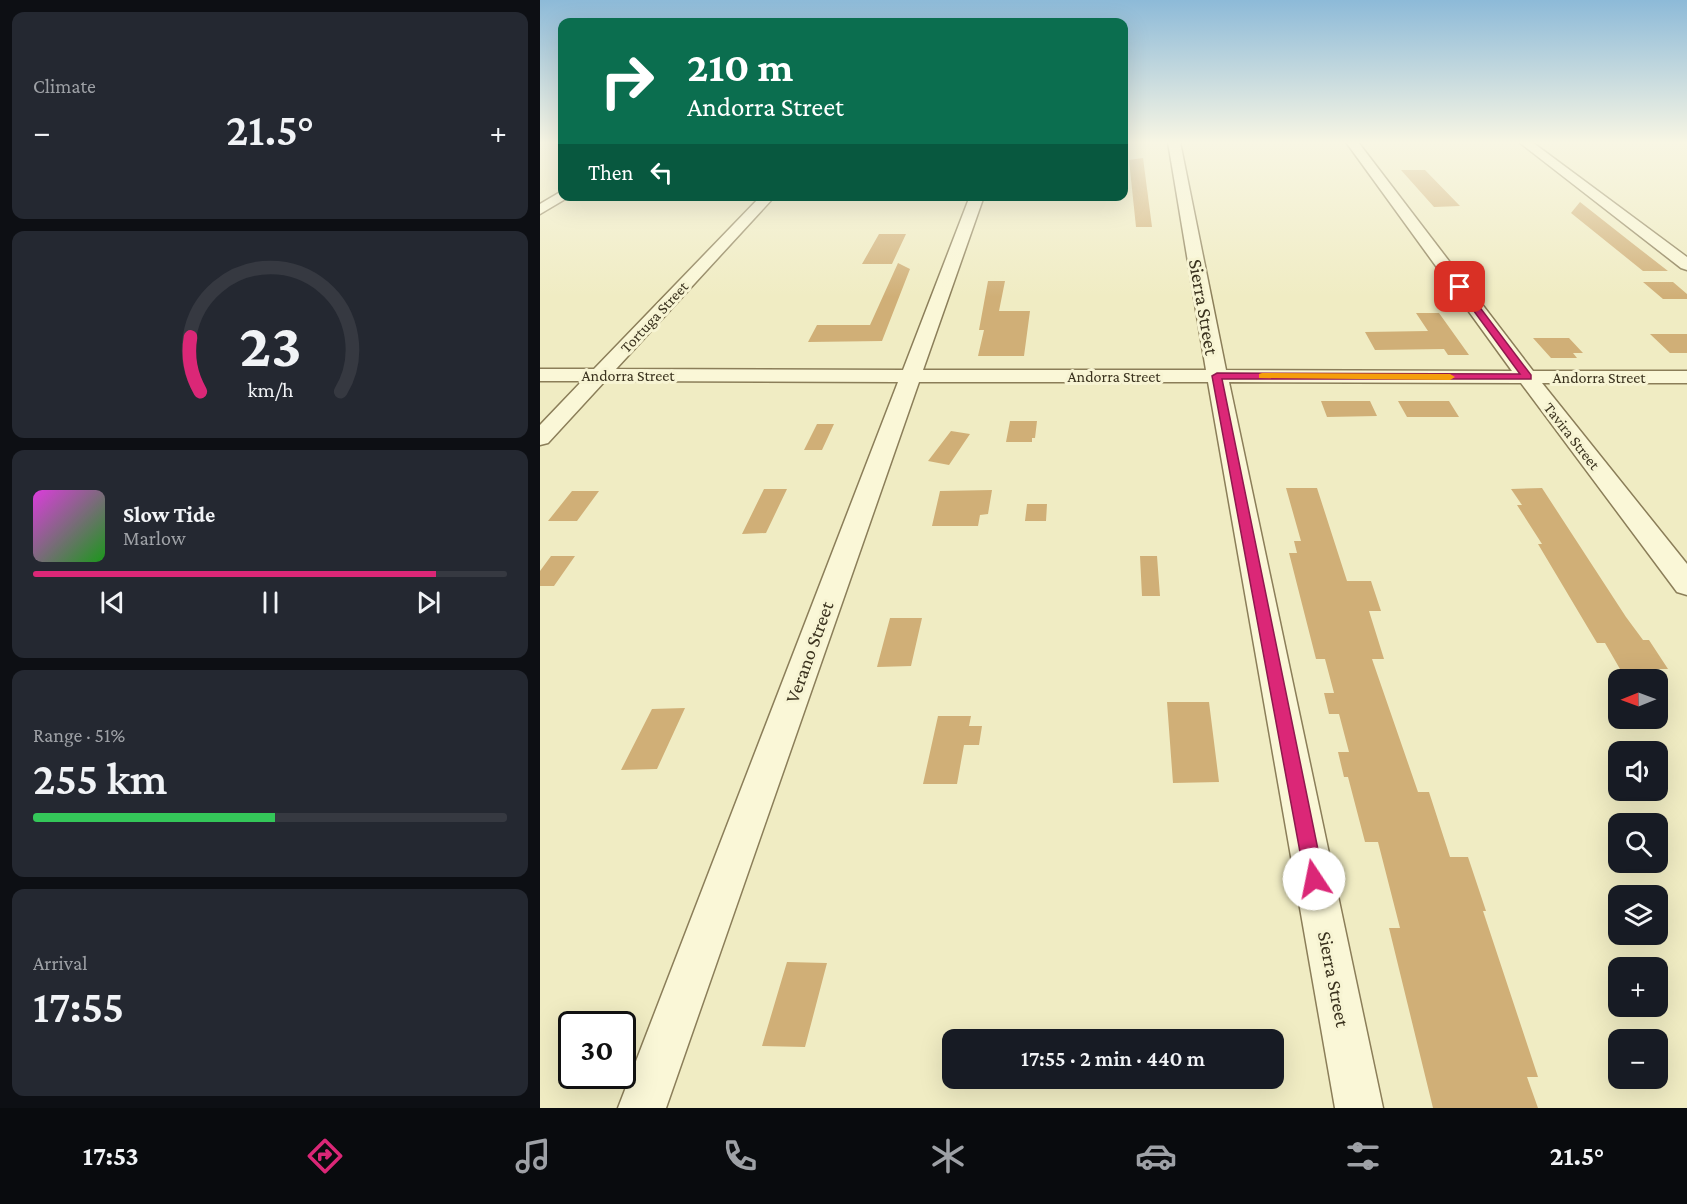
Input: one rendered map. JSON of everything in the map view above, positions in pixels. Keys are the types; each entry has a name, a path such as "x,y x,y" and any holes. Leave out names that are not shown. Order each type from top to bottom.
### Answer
{"street":[{"name":"Sierra Street","path":"1184,194 1359,1108"},
{"name":"Tavira Street","path":"1391,194 1527,377 1687,584"},
{"path":"1593,194 1687,265"},
{"path":"540,210 558,198"},
{"name":"Tortuga Street","path":"540,438 764,201"},
{"name":"Verano Street","path":"642,1108 975,201"},
{"name":"Andorra Street","path":"540,375 1687,377"}],"building":[{"path":"1133,194 1148,194 1152,227 1136,227"},
{"path":"1422,194 1448,194 1460,206 1434,207"},
{"path":"1580,202 1668,271 1643,271 1571,213"},
{"path":"879,234 906,234 892,264 862,264"},
{"path":"898,263 910,269 882,341 808,342 817,325 870,325"},
{"path":"988,281 1005,281 999,311 1030,311 1024,356 978,356 984,330 979,330"},
{"path":"1643,282 1673,282 1687,294 1687,299 1663,299"},
{"path":"1416,313 1439,313 1469,355 1448,355 1444,349 1375,350 1365,332 1428,331"},
{"path":"1650,334 1687,334 1687,353 1670,353"},
{"path":"1533,338 1569,338 1583,353 1573,353 1577,358 1551,358"},
{"path":"1321,401 1370,401 1377,416 1327,417"},
{"path":"1398,401 1449,401 1459,417 1407,417"},
{"path":"1010,421 1037,421 1035,438 1032,438 1032,442 1006,442"},
{"path":"817,424 834,424 822,450 804,450"},
{"path":"951,431 970,434 949,465 928,461"},
{"path":"1286,488 1317,488 1347,581 1371,581 1381,611 1369,611 1384,659 1372,659 1418,792 1429,792 1450,857 1468,857 1486,911 1483,911 1538,1077 1527,1077 1538,1108 1433,1108 1389,928 1400,928 1378,842 1365,842 1348,777 1344,777 1338,752 1349,752 1339,714 1329,714 1324,693 1334,693 1325,659 1316,659 1289,553 1297,553 1294,541 1301,541"},
{"path":"1542,488 1626,617 1643,640 1649,640 1668,669 1620,669 1605,643 1597,643 1538,544 1542,544 1517,505 1522,505 1511,489"},
{"path":"764,489 787,489 766,533 742,534"},
{"path":"992,490 988,514 980,515 978,526 932,526 940,491"},
{"path":"572,491 599,491 577,521 548,521"},
{"path":"1027,504 1047,504 1046,521 1025,521"},
{"path":"551,556 575,556 554,586 540,586 540,571"},
{"path":"1140,556 1157,556 1160,596 1142,596"},
{"path":"890,618 922,618 911,666 877,667"},
{"path":"1167,702 1209,702 1219,782 1173,783"},
{"path":"685,708 657,769 621,770 652,709"},
{"path":"938,716 971,716 969,726 982,726 979,745 964,745 957,784 923,784"},
{"path":"787,962 827,963 805,1047 762,1046"}],"slow traffic":[{"path":"1262,376 1450,377"}],"route":[{"path":"1314,879 1217,376 1527,377 1460,287"}]}
